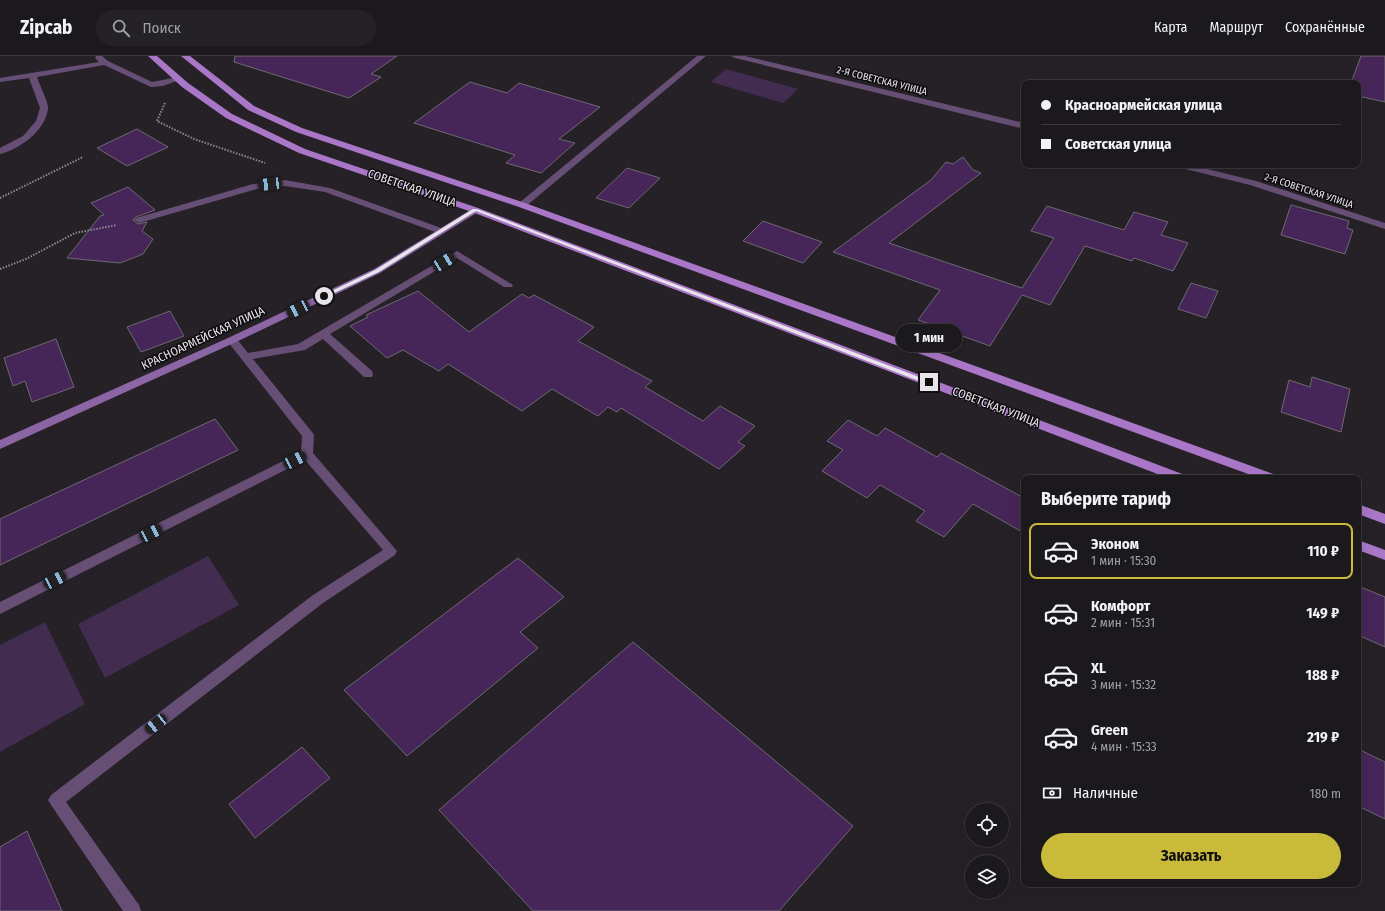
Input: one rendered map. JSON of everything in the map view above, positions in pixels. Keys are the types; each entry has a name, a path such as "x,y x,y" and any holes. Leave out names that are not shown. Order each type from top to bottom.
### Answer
{"main road":[{"name":"СОВЕТСКАЯ УЛИЦА","path":"152,56 178,79 229,116 302,151 475,210 1173,475"},
{"name":"СОВЕТСКАЯ УЛИЦА","path":"185,56 251,108 299,130 522,205"},
{"path":"522,205 699,271 1264,475"},
{"path":"1361,510 1385,519"},
{"path":"1361,546 1385,555"}],"street":[{"path":"97,56 105,63 151,85 178,79"},
{"path":"522,205 702,56"},
{"name":"2-Я СОВЕТСКАЯ УЛИЦА","path":"735,56 1021,125"},
{"path":"0,80 105,63"},
{"path":"0,151 26,138 40,121 44,108 32,75"},
{"name":"2-Я СОВЕТСКАЯ УЛИЦА","path":"1192,168 1253,183 1385,226"},
{"path":"139,220 256,186 285,183 327,190 441,231"},
{"name":"КРАСНОАРМЕЙСКАЯ УЛИЦА","path":"0,446 232,340 377,271 475,210"},
{"path":"245,357 301,347 457,254 508,285"},
{"path":"324,334 368,374"},
{"path":"133,911 56,800 318,599 391,551 308,454 308,435 232,340"},
{"path":"0,608 308,454"}],"path":[{"path":"157,121 166,100"},
{"path":"0,198 82,157"},
{"path":"0,269 26,260 75,233 139,220"}],"shaded area":[{"path":"726,69 798,89 783,103 711,82"},
{"path":"208,556 239,605 105,678 78,624"},
{"path":"45,622 85,704 0,752 0,645"}],"building":[{"path":"235,56 397,56 371,74 381,77 349,98 234,62"},
{"path":"1361,56 1385,56 1385,102 1361,97 1361,80 1352,80"},
{"path":"470,82 507,93 519,83 600,107 559,139 575,143 541,173 506,163 515,155 414,123"},
{"path":"137,129 168,147 127,166 97,148"},
{"path":"963,157 973,170 981,173 889,243 1022,288 1054,238 1031,231 1047,206 1124,230 1134,212 1168,222 1161,235 1188,243 1173,271 1134,258 1132,261 1085,246 1050,305 1022,295 990,346 918,320 940,290 833,252 931,180 946,162 953,164"},
{"path":"627,168 660,178 629,208 596,198"},
{"path":"128,187 155,210 136,217 133,220 138,224 147,222 142,231 153,239 143,254 120,263 67,258 100,216 104,215 91,203"},
{"path":"1291,205 1349,221 1347,228 1353,230 1345,254 1281,235"},
{"path":"763,221 822,242 803,263 743,241"},
{"path":"1191,283 1218,291 1206,318 1178,309"},
{"path":"418,291 469,332 522,294 529,298 534,295 594,327 578,341 652,381 645,387 703,421 720,406 755,426 738,442 745,446 719,469 621,408 617,412 608,407 598,416 552,389 522,411 448,364 439,371 403,350 387,358 350,326 368,317 366,315"},
{"path":"170,311 184,336 141,352 127,327"},
{"path":"56,339 74,387 32,402 25,381 13,386 4,358"},
{"path":"1312,377 1350,389 1341,432 1281,412 1289,380 1310,387"},
{"path":"215,419 238,450 0,565 0,519"},
{"path":"848,420 877,436 885,428 937,457 941,453 1021,496 1021,531 973,504 944,537 916,521 925,511 880,485 867,498 822,471 843,450 827,441"},
{"path":"518,558 564,597 520,632 538,648 407,756 344,690"},
{"path":"1361,587 1385,597 1385,647 1361,636"},
{"path":"633,642 853,826 779,911 533,911 439,810"},
{"path":"302,747 330,778 255,838 229,804"},
{"path":"1361,750 1385,762 1385,819 1361,807"},
{"path":"27,831 62,911 0,911 0,847"}],"route":[{"path":"324,296 377,271 475,210 929,382"}]}
